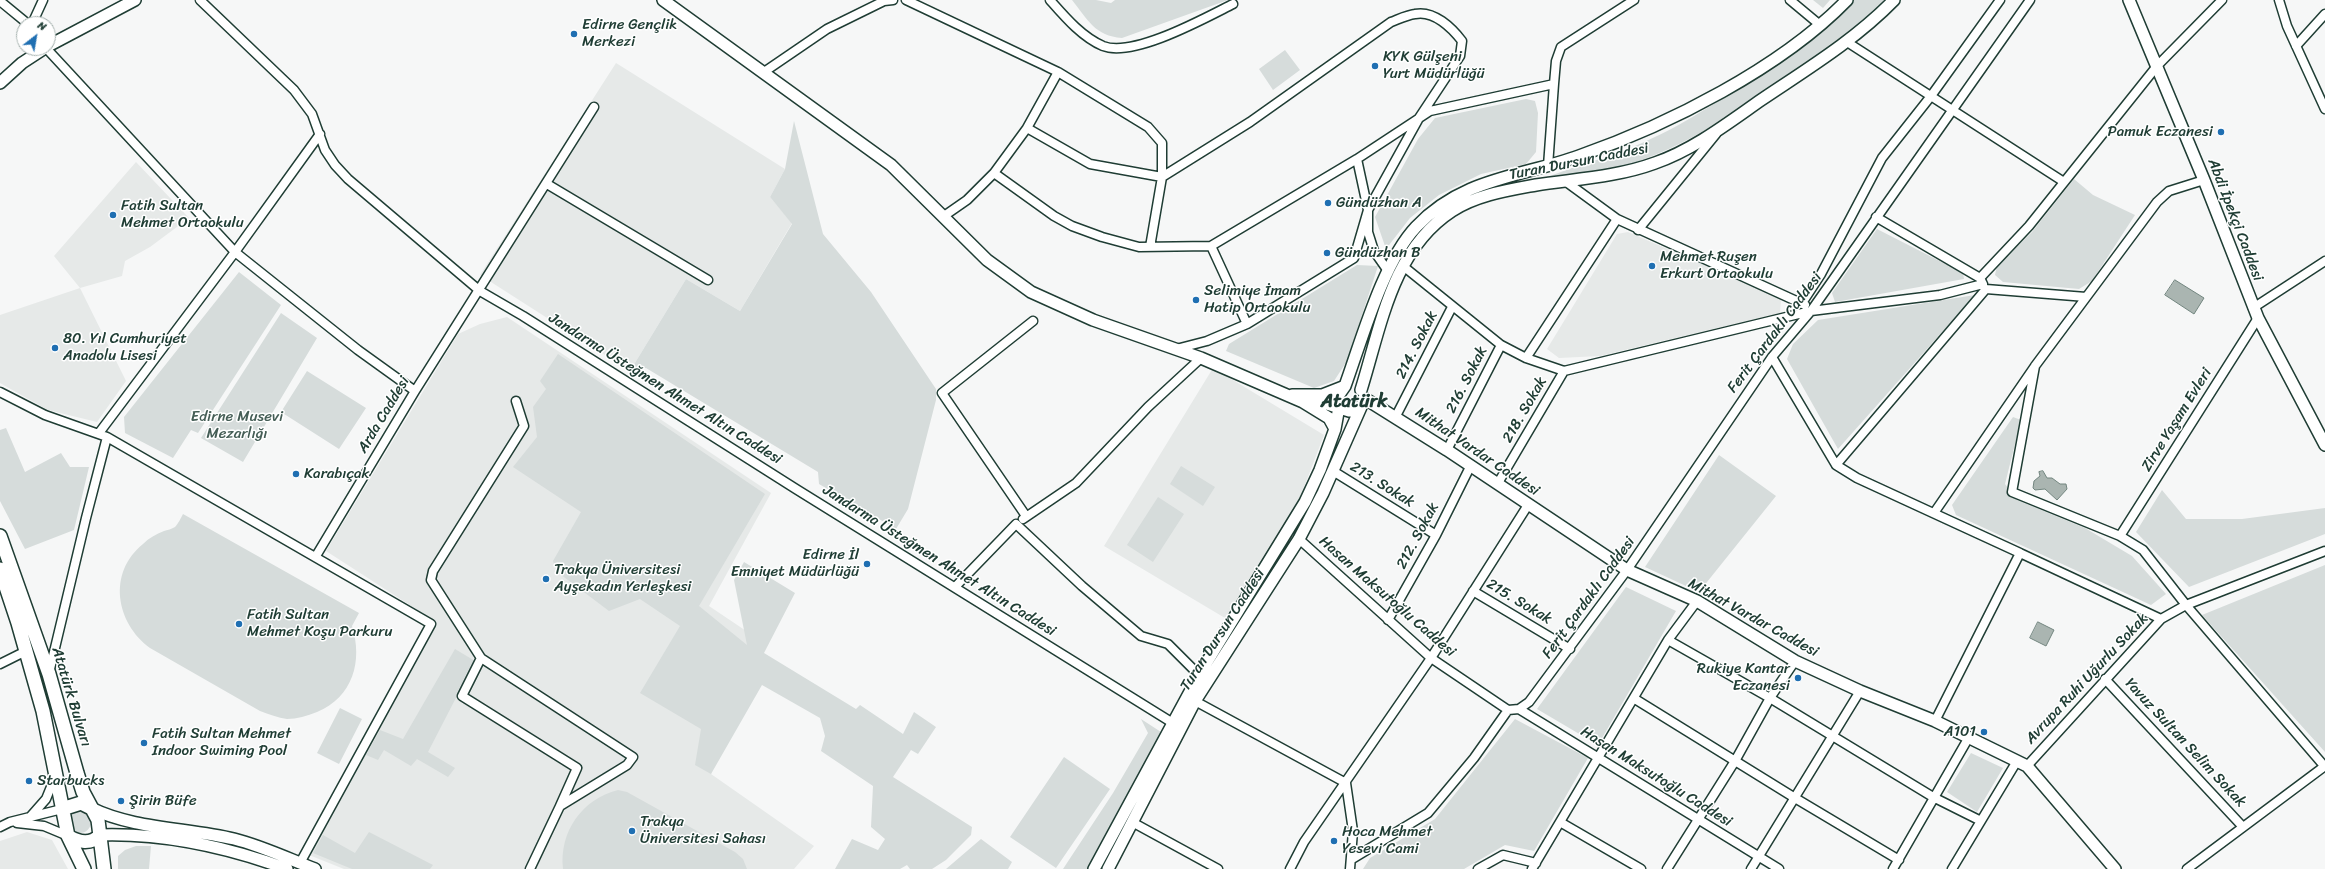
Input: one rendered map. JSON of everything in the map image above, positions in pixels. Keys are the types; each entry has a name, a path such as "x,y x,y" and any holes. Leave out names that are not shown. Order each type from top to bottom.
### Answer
{"main road":[{"path":"56,42 135,0"},
{"path":"663,0 891,165 987,260 1031,292 1093,320 1201,358 1315,408 1329,418 1335,428"},
{"path":"1339,407 1338,396 1345,386 1388,271 1414,228 1432,211 1451,198 1480,184 1579,156 1682,113 1739,82 1820,24 1847,0"},
{"name":"Turan Dursun Caddesi","path":"1094,869 1176,726 1195,701 1299,539 1333,471 1362,398 1388,297 1403,266 1434,225 1453,210 1498,192 1612,174 1655,163 1722,127 1847,42 1875,19 1894,0"},
{"name":"Abdi İpekçi Caddesi","path":"2129,0 2204,180 2258,318 2325,445"},
{"path":"0,84 22,63 32,56"},
{"path":"1285,395 1297,394 1322,395 1345,386 1354,385 1362,398 1349,411 1297,394"},
{"name":"Mithat Vardar Caddesi","path":"1362,398 1396,416 1627,570 1696,601 1795,661 1860,691 1935,721 2022,763 2115,869"},
{"name":"Turan Dursun Caddesi","path":"1108,869 1132,822 1199,675 1305,502 1320,470 1335,428 1339,407"},
{"name":"Atatürk Bulvarı","path":"0,536 49,674 77,773 98,820 104,869"},
{"name":"Atatürk Bulvarı","path":"0,569 26,651 56,772 68,836 84,869"},
{"path":"62,809 81,803 104,814 124,820 236,840 315,869"},
{"path":"68,836 81,842 91,841 100,835 133,834 173,840 235,851 287,869"}],"street":[{"path":"36,16 43,0"},
{"name":"Jandarma Üsteğmen Ahmet Altın Caddesi","path":"200,0 294,90 312,114 325,150 335,165 348,179 480,291 523,316 1176,726"},
{"path":"764,72 827,29 884,1 893,0"},
{"path":"906,0 1058,72 1148,127 1155,134 1162,143 1162,177 1150,246"},
{"path":"1050,0 1063,16 1086,36 1104,46 1117,48 1147,44 1233,4"},
{"path":"1548,166 1556,61 1561,47 1634,0"},
{"path":"1790,0 1820,24"},
{"path":"1802,303 1821,274 1882,158 1931,96 2000,0"},
{"name":"Ferit Çardaklı Caddesi","path":"1519,709 1529,702 1570,649 1627,570 1772,357 1811,311 2030,0"},
{"path":"1836,465 2157,66 2222,0"},
{"path":"2279,0 2296,46 2325,109"},
{"path":"0,1 18,16"},
{"path":"1027,128 1090,164 1162,177 1250,122 1391,22 1417,13 1433,16 1452,28 1462,41 1460,56 1419,118 1368,210 1354,258 1247,324 1207,341 1176,349"},
{"path":"2296,46 2325,14"},
{"path":"1847,42 2064,182"},
{"path":"54,56 235,252 358,350 415,391"},
{"path":"944,216 966,200 994,173 1027,128 1058,72"},
{"path":"994,173 1031,201 1072,226 1102,238 1139,247 1211,246 1357,159 1430,111 1554,84"},
{"name":"Arda Caddesi","path":"316,556 415,391 480,291 594,107"},
{"path":"1638,230 1722,127"},
{"path":"99,433 235,252 320,134"},
{"path":"1357,159 1368,210 1368,232 1374,251 1388,271"},
{"path":"1934,513 2035,366 2157,202 2169,191 2204,180"},
{"path":"1565,181 1617,219 1638,230 1802,303 1811,311"},
{"path":"547,184 708,280"},
{"path":"1876,217 1983,284"},
{"path":"1526,358 1617,219"},
{"path":"1211,246 1247,324"},
{"path":"2254,308 2325,262"},
{"path":"1403,266 1501,345 1526,358 1564,371 1811,311 1940,295 1983,284 2086,298"},
{"name":"214. Sokak","path":"1396,416 1452,307"},
{"name":"Zirve Yaşam Evleri","path":"2120,536 2258,318"},
{"path":"1026,516 942,393 1033,321"},
{"name":"216. Sokak","path":"1447,450 1501,345"},
{"path":"1772,357 1836,465 1857,478 2161,619"},
{"path":"955,587 1016,524 1076,483 1148,407 1201,358"},
{"path":"2035,366 2012,492 2120,536 2143,550 2186,605 2325,766 2187,869"},
{"name":"218. Sokak","path":"1498,483 1564,371"},
{"path":"0,392 45,415 107,437 316,556 431,624 300,863"},
{"path":"516,401 524,426 433,571 431,580 481,658 633,757 627,765 560,806"},
{"path":"49,674 107,437"},
{"name":"212. Sokak","path":"1388,620 1436,535 1471,465"},
{"name":"213. Sokak","path":"1333,471 1436,535"},
{"path":"1290,869 1304,842 1431,658 1528,505"},
{"path":"1016,524 1082,586 1141,636 1168,644 1199,675"},
{"name":"Hasan Maksutoğlu Caddesi","path":"1299,539 1431,658 1508,710"},
{"name":"Avrupa Ruhi Uğurlu Sokak","path":"1952,869 1979,820 2022,763 2106,679 2161,619 2186,605 2325,551"},
{"path":"1935,721 2020,553"},
{"name":"215. Sokak","path":"1473,591 1570,649"},
{"path":"1478,869 1503,855 1534,866 1668,640 1696,601"},
{"path":"1668,640 1770,698 1933,797 1979,820"},
{"path":"0,664 26,651"},
{"path":"481,658 462,696 577,768 530,869"},
{"path":"1667,869 1735,761 1770,698 1795,661"},
{"name":"Yavuz Sultan Selim Sokak","path":"2106,679 2243,827"},
{"path":"1751,869 1834,736 1860,691"},
{"path":"1635,698 1795,798 1898,860"},
{"path":"1195,701 1346,783"},
{"path":"1352,859 1428,813 1474,758 1508,710 1519,709"},
{"name":"Hasan Maksutoğlu Caddesi","path":"1519,709 1779,869"},
{"path":"1893,869 1933,797 1969,737"},
{"path":"31,817 46,799 56,772"},
{"path":"1346,783 1353,831 1352,859 1350,869"},
{"path":"0,827 10,822 62,809"},
{"path":"10,822 44,826 68,836"},
{"path":"1132,822 1218,869"},
{"path":"1560,822 1641,869"}],"shaded area":[{"path":"616,63 785,169 770,197 792,223 740,311 686,279 630,371 480,275"},
{"path":"136,162 189,218 150,247 125,261 122,276 80,288 54,256"},
{"name":"Mehmet Ruşen Erkurt Ortaokulu","path":"1628,232 1781,298 1780,313 1600,356 1559,358 1547,349 1617,234"},
{"path":"2175,280 2204,298 2194,314 2165,295"},
{"name":"80. Yıl Cumhuriyet Anadolu Lisesi","path":"80,288 126,381 97,422 48,410 0,383 0,315"},
{"name":"Trakya Üniversitesi Ayşekadın Yerleşkesi","path":"507,317 771,493 709,606 767,645 711,774 814,846 794,869 344,869 309,855 436,622 326,551 458,334 480,324"},
{"path":"1213,368 1324,435 1301,495 1225,618 1104,546"},
{"path":"2043,471 2047,478 2052,478 2060,484 2066,484 2067,489 2057,500 2045,489 2035,490 2033,488 2034,481 2040,476 2039,472"},
{"path":"2038,622 2054,630 2046,646 2030,638"},
{"path":"27,832 52,840 68,869 0,869 0,841"}],"green space":[{"path":"1072,0 1096,0 1111,3 1115,0 1228,0 1122,38 1105,34 1093,26"},
{"path":"1813,0 1830,0 1823,8"},
{"path":"1853,0 1884,0 1860,23 1834,43 1751,101 1705,130 1657,154 1623,166 1553,178 1550,176 1631,148 1693,117 1784,58 1820,30"},
{"path":"1285,50 1300,70 1273,90 1259,69"},
{"path":"1526,99 1535,101 1538,113 1536,152 1526,164 1481,174 1439,195 1410,218 1386,249 1375,217 1418,139 1435,118"},
{"path":"794,121 823,234 871,292 936,389 936,400 908,509 896,529 819,484 818,472 646,368 630,371 686,279 740,311 792,224 770,197 785,169"},
{"path":"2074,179 2093,195 2135,215 2092,281 2079,289 2003,282 1995,275 1997,266 2032,232"},
{"path":"1877,229 1963,273 1964,279 1835,302 1832,293"},
{"path":"1357,265 1378,266 1347,361 1334,381 1314,388 1226,351 1229,344"},
{"path":"239,272 281,305 198,433 191,430 173,458 125,433 124,417"},
{"path":"1975,295 1838,449 1787,359 1793,344 1818,320"},
{"name":"Edirne Musevi Mezarlığı","path":"281,313 317,338 243,462 201,438"},
{"path":"558,354 765,494 699,606 747,645 734,580 744,562 795,593 764,653 856,709 860,705 903,734 914,712 936,727 918,754 911,750 893,777 972,827 971,835 946,860 932,869 910,869 907,865 900,869 835,869 852,839 878,850 885,839 871,827 873,786 821,751 825,736 820,718 762,685 711,774 695,765 701,729 640,693 680,626 640,599 609,611 556,571 553,561 581,512 513,467 537,437 533,407 546,389 540,381"},
{"path":"307,371 366,408 339,449 281,412"},
{"path":"2013,417 2021,420 2005,484 2017,500 2085,528 2132,556 2166,594 2151,605 1956,515 1952,505"},
{"path":"6,428 25,472 61,453 70,467 89,467 74,530 25,549 0,501 0,430"},
{"path":"1719,455 1776,496 1699,592 1645,567"},
{"path":"1181,466 1215,487 1203,506 1170,484"},
{"path":"2162,490 2186,519 2242,519 2325,508 2325,534 2189,587 2136,532"},
{"path":"1158,497 1184,514 1153,562 1127,545"},
{"name":"Fatih Sultan Mehmet Koşu Parkuru","path":"183,514 359,613 352,626 356,652 355,665 347,687 339,697 329,705 310,715 291,719 280,718 260,711 150,648 138,638 123,612 120,598 120,583 124,569 132,556 145,542 158,533 175,527"},
{"path":"2325,565 2325,752 2202,615"},
{"path":"1626,587 1676,611 1598,745 1537,709"},
{"path":"455,649 475,661 428,752 455,768 448,777 417,759 411,766 384,750 378,760 366,755 380,730 403,739"},
{"path":"340,708 362,719 339,764 317,753"},
{"path":"1141,719 1161,732 1088,869 1063,869 1113,793 1148,733"},
{"path":"1515,719 1588,758 1534,851 1505,845 1464,869 1363,869 1370,858 1435,819"},
{"path":"1971,753 2003,768 1977,812 1947,792"},
{"path":"1064,757 1110,789 1056,868 1010,837"},
{"name":"Trakya Üniversitesi Sahası","path":"618,790 627,792 735,852 743,859 747,869 563,869 565,842 569,830 576,819 584,809 594,801 605,794"},
{"path":"80,811 88,814 91,822 88,830 80,833 72,830 69,822 72,814"},
{"path":"369,832 433,865 430,869 352,869 313,853 323,835 355,853"},
{"path":"981,839 1012,862 1008,869 946,869"},
{"path":"136,846 151,846 149,869 118,869 118,856 125,850"}],"place":[{"name":"Edirne Gençlik Merkezi","path":"574,34"},
{"name":"KYK Gülşeni Yurt Müdürlüğü","path":"1375,66"},
{"name":"Pamuk Eczanesi","path":"2221,132"},
{"name":"Gündüzhan A","path":"1328,203"},
{"name":"Fatih Sultan Mehmet Ortaokulu","path":"113,215"},
{"name":"Gündüzhan B","path":"1327,253"},
{"name":"Mehmet Ruşen Erkurt Ortaokulu","path":"1652,266"},
{"name":"Selimiye İmam Hatip Ortaokulu","path":"1196,300"},
{"name":"80. Yıl Cumhuriyet Anadolu Lisesi","path":"55,348"},
{"name":"Karabıçak","path":"296,474"},
{"name":"Edirne İl Emniyet Müdürlüğü","path":"867,564"},
{"name":"Trakya Üniversitesi Ayşekadın Yerleşkesi","path":"546,579"},
{"name":"Fatih Sultan Mehmet Koşu Parkuru","path":"239,624"},
{"name":"Rukiye Kantar Eczanesi","path":"1798,678"},
{"name":"A101","path":"1984,732"},
{"name":"Fatih Sultan Mehmet Indoor Swiming Pool","path":"144,743"},
{"name":"Starbucks","path":"29,781"},
{"name":"Şirin Büfe","path":"121,801"},
{"name":"Trakya Üniversitesi Sahası","path":"632,831"},
{"name":"Hoca Mehmet Yesevi Cami","path":"1334,841"}],"district":[{"name":"Atatürk","path":"1354,402"}]}
